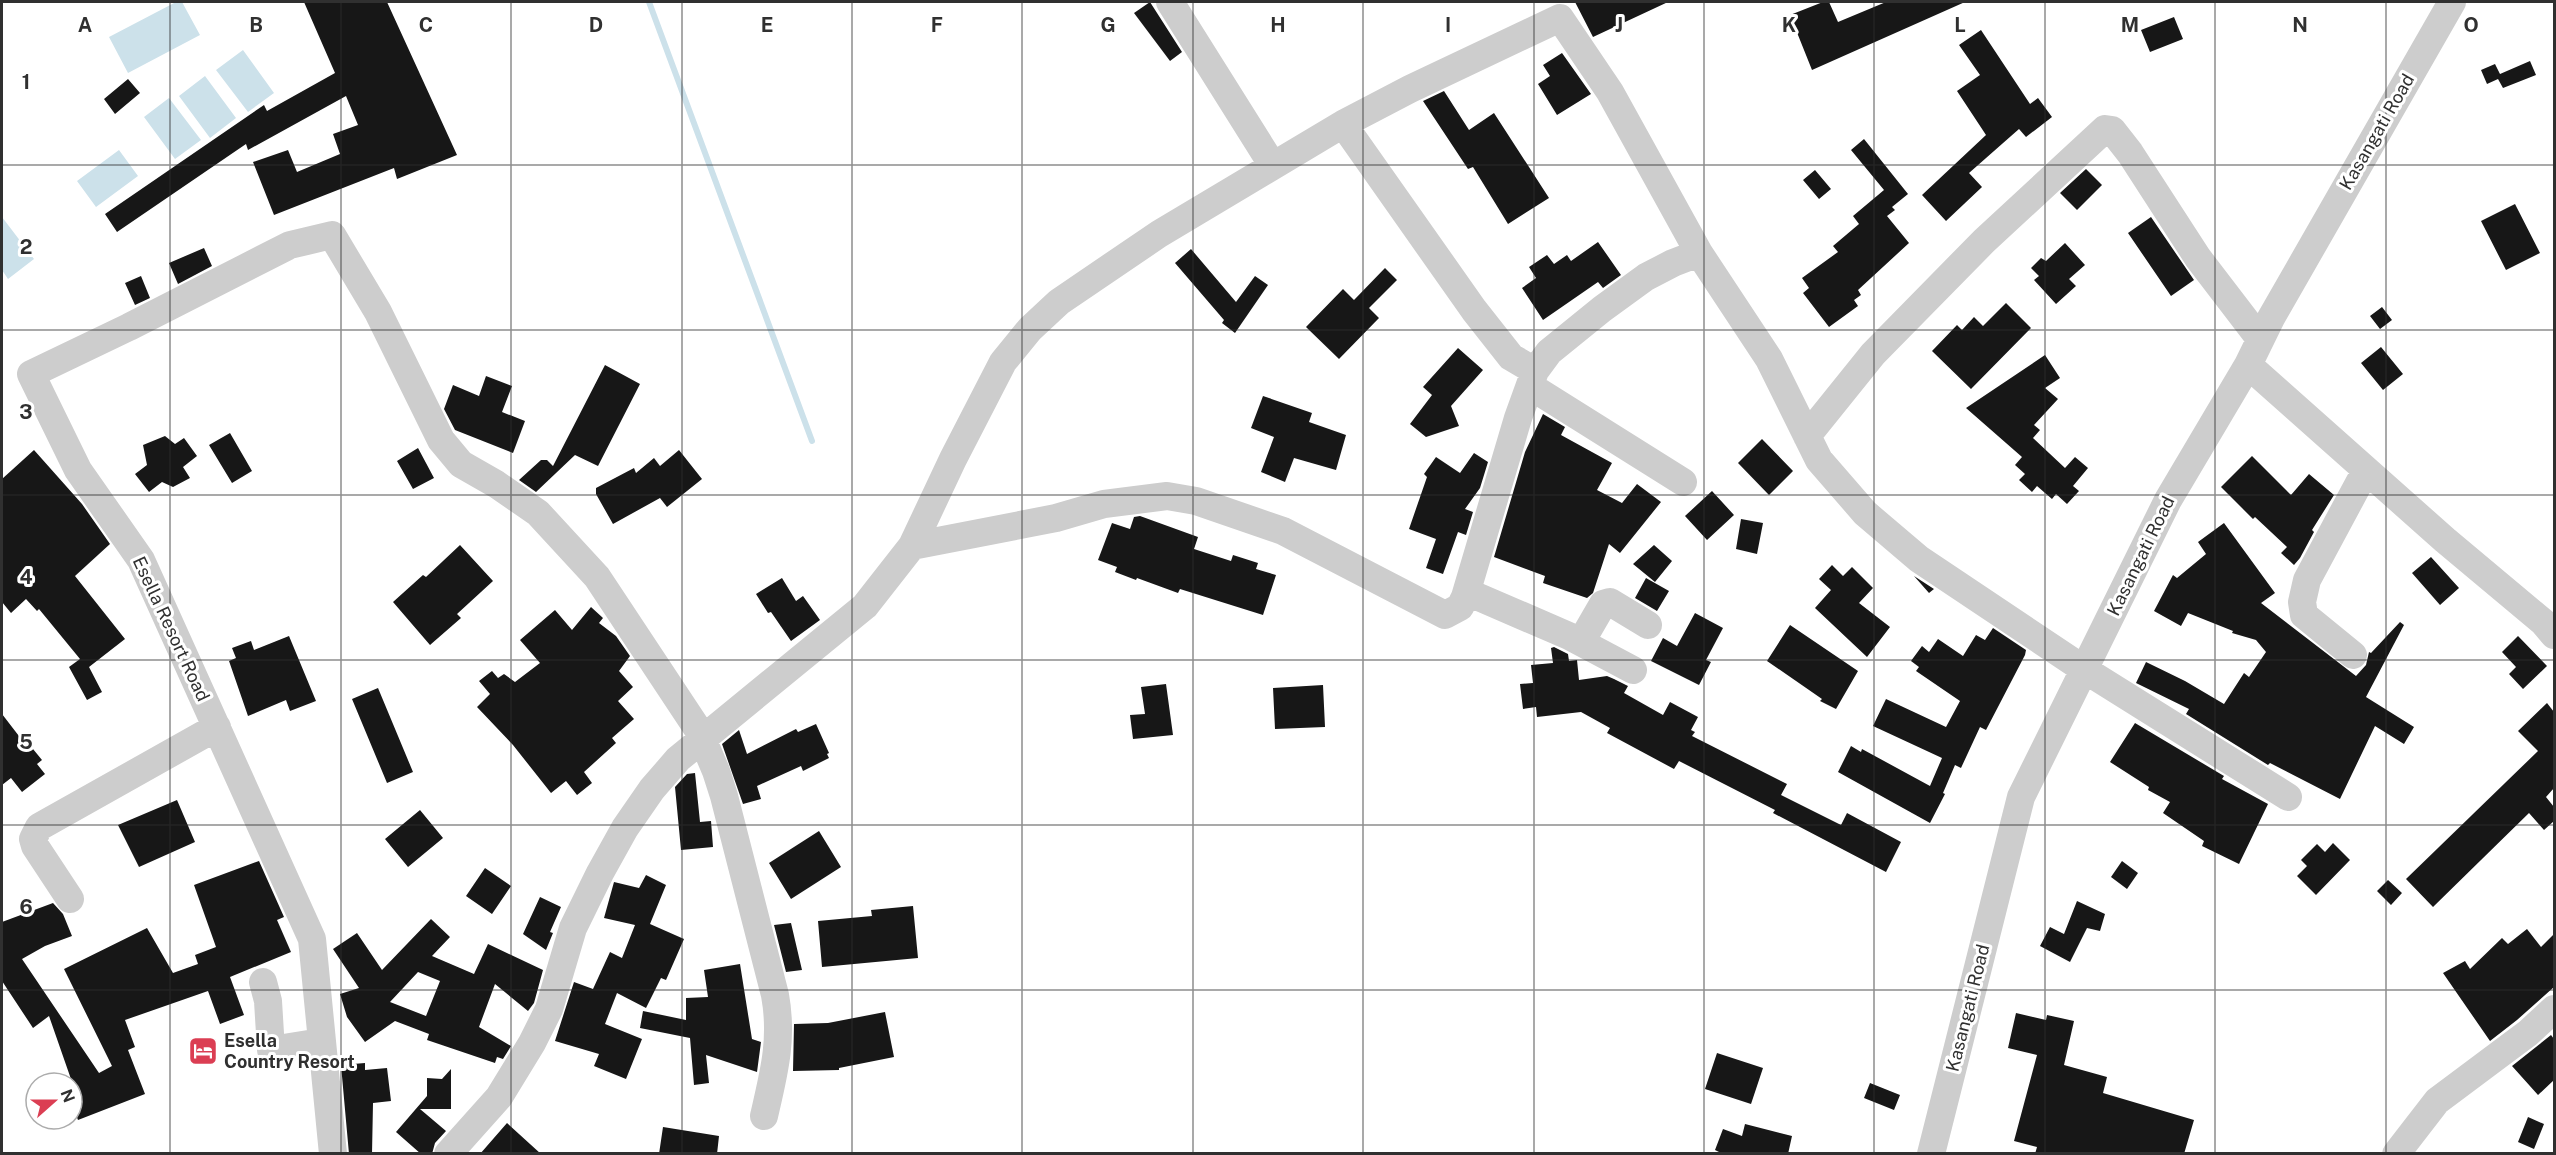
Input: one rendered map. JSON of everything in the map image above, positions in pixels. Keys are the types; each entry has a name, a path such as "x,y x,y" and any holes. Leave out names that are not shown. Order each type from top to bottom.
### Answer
{"street":[{"path":"1170,2 1273,166"},
{"name":"Kasangati Road","path":"1931,1154 2021,797 2168,500 2248,365 2260,339 2452,2"},
{"path":"448,1154 499,1097 531,1043 549,1009 573,928 625,828 658,781 678,759 865,606 912,546 957,449 1014,345 1059,302 1159,234 1343,124 1556,10 1610,92 1699,253 1769,359 1819,460 1865,513 1919,559 2085,670 2288,797"},
{"path":"1343,124 1474,310 1510,357 1532,379 1683,482"},
{"path":"1807,436 1873,354 1984,241 2105,129 2112,130 2130,153 2198,258 2260,339"},
{"name":"Esella Resort Road","path":"333,1154 312,939 141,560 78,470 31,374 290,245 332,235 378,312 441,440 461,464 496,484 538,513 597,577 703,738"},
{"path":"912,546 1056,518 1104,504 1167,496 1196,501 1283,531 1445,615 1460,607 1467,592 1532,379 1549,352 1602,309 1646,278 1673,263 1699,253"},
{"path":"2248,365 2445,540 2551,626"},
{"path":"2353,656 2304,615 2302,603 2307,580 2366,470"},
{"path":"1467,592 1581,642 1633,670"},
{"path":"1581,642 1603,604 1610,602 1648,625"},
{"path":"70,899 35,846 33,839 39,827 217,727"},
{"path":"703,738 724,796 775,994 779,1020 777,1058 764,1116"},
{"path":"263,982 268,1001 271,1050 321,1042"},
{"path":"2396,1154 2438,1101 2528,1033 2554,1009"}],"water":[{"path":"176,2 182,2 200,35 128,73 109,37"},
{"path":"243,50 274,93 248,112 216,70"},
{"path":"205,76 236,118 210,138 179,96"},
{"path":"169,98 201,140 175,159 144,117"},
{"path":"119,150 138,176 96,207 77,181"},
{"path":"2,217 34,259 8,279 2,270"}],"building":[{"path":"304,2 387,2 457,155 397,179 394,168 274,215 253,162 288,150 297,172 340,154 333,134 358,125 346,96 248,150 246,144 117,232 105,214 264,105 267,111 335,73"},
{"path":"1150,2 1182,52 1170,61 1134,13"},
{"path":"1575,2 1668,2 1593,37"},
{"path":"1823,2 1829,2 1838,22 1886,2 1965,2 1812,70 1790,15"},
{"path":"2174,17 2183,39 2150,52 2141,30"},
{"path":"1981,30 2030,104 2038,98 2052,117 2026,137 2019,129 1969,173 1982,187 1946,221 1922,195 1986,135 1957,91 1980,75 1959,45"},
{"path":"1562,53 1591,94 1557,115 1538,84 1550,76 1543,65"},
{"path":"2530,61 2536,75 2503,88 2498,79 2487,84 2481,70 2495,64 2500,74"},
{"path":"128,79 140,93 115,114 104,99"},
{"path":"1444,91 1469,130 1494,113 1549,198 1508,224 1473,167 1468,169 1423,101"},
{"path":"1864,139 1908,194 1892,207 1895,210 1887,216 1909,243 1858,290 1861,295 1854,300 1858,306 1829,327 1803,293 1809,288 1802,278 1838,252 1833,246 1859,224 1853,216 1884,190 1851,150"},
{"path":"2086,169 2102,185 2077,210 2060,193"},
{"path":"1815,170 1831,189 1819,199 1803,180"},
{"path":"2515,204 2540,253 2506,270 2481,221"},
{"path":"2151,217 2194,280 2171,296 2128,233"},
{"path":"1598,242 1621,275 1603,288 1598,282 1543,320 1522,288 1536,278 1529,267 1547,255 1554,264 1567,255 1571,261"},
{"path":"2065,243 2085,265 2069,279 2076,286 2056,304 2034,280 2039,276 2031,268 2041,258 2046,261"},
{"path":"204,248 212,266 178,284 169,263"},
{"path":"1191,249 1236,302 1255,276 1268,285 1235,333 1222,323 1224,320 1175,263"},
{"path":"1385,268 1397,280 1369,308 1379,318 1339,359 1306,327 1343,289 1354,300"},
{"path":"141,276 150,298 135,305 125,283"},
{"path":"2006,303 2031,328 1971,389 1932,351 1957,325 1962,330 1974,317 1983,326"},
{"path":"2382,307 2392,320 2380,329 2370,316"},
{"path":"2381,347 2403,374 2383,390 2361,363"},
{"path":"1458,348 1483,370 1451,406 1459,426 1426,437 1410,424 1432,395 1423,387"},
{"path":"2045,355 2060,378 2045,388 2058,399 2034,425 2040,430 2033,438 2065,468 2075,457 2088,468 2073,486 2079,491 2067,504 2056,494 2052,499 2037,486 2032,492 2019,480 2025,474 2015,465 2022,457 1966,408"},
{"path":"605,365 640,384 598,466 575,455 536,492 519,480 541,460 547,460 553,466"},
{"path":"486,376 512,386 502,412 525,421 513,453 455,430 444,409 453,385 479,396"},
{"path":"1263,396 1312,413 1309,422 1346,435 1336,470 1294,458 1285,482 1261,472 1274,437 1251,428"},
{"path":"1543,414 1565,427 1561,435 1612,463 1597,490 1622,503 1637,484 1661,502 1620,553 1609,544 1593,593 1587,598 1543,583 1545,576 1494,557 1525,452"},
{"path":"230,433 252,471 232,483 209,445"},
{"path":"165,436 175,444 184,438 197,456 183,467 190,478 173,487 162,482 149,492 135,474 147,465 143,445"},
{"path":"1762,439 1793,471 1769,495 1738,463"},
{"path":"418,448 434,478 413,489 397,461"},
{"path":"34,450 82,504 110,544 75,576 125,639 89,667 102,692 87,700 69,667 80,659 39,609 37,611 26,599 11,613 2,602 2,479"},
{"path":"679,450 702,479 667,507 660,498 613,524 596,494 596,488 634,468 636,473 654,458 660,466"},
{"path":"1474,453 1488,462 1480,488 1465,509 1473,512 1466,535 1458,532 1443,574 1426,568 1436,539 1409,529 1427,477 1424,474 1436,457 1460,473"},
{"path":"2252,456 2291,495 2309,474 2334,495 2294,565 2281,553 2287,547 2255,517 2253,519 2221,487"},
{"path":"1712,491 1734,515 1707,540 1685,516"},
{"path":"1140,516 1198,537 1194,549 1231,561 1233,555 1258,563 1256,569 1276,575 1263,615 1180,589 1178,593 1137,578 1136,580 1115,572 1117,567 1098,560 1112,523 1130,529 1134,517"},
{"path":"1741,519 1763,523 1757,554 1736,549"},
{"path":"2224,523 2275,593 2261,603 2356,676 2366,665 2369,652 2371,653 2400,622 2404,625 2366,697 2414,727 2404,744 2375,726 2340,799 2270,763 2268,765 2186,714 2189,709 2136,683 2146,662 2224,704 2244,673 2249,677 2266,652 2256,640 2232,633 2233,631 2188,613 2181,626 2154,611 2173,575 2177,578 2206,554 2198,542"},
{"path":"460,545 493,581 457,614 461,618 430,645 393,602 423,575 426,577"},
{"path":"1654,545 1672,561 1655,582 1633,564"},
{"path":"2431,557 2459,588 2440,605 2412,573"},
{"path":"1832,565 1843,576 1852,567 1873,588 1859,603 1890,627 1867,657 1815,608 1831,590 1819,579"},
{"path":"1914,576 1934,589 1929,593"},
{"path":"782,578 796,601 803,596 820,620 791,641 756,594"},
{"path":"1646,578 1669,591 1657,611 1635,598"},
{"path":"591,607 603,618 599,623 616,636 630,656 619,671 633,687 618,701 634,719 612,738 616,743 584,772 592,783 577,795 566,781 551,793 513,745 477,707 490,694 479,681 492,671 498,678 504,674 515,682 540,663 520,640 555,610 572,630"},
{"path":"1695,613 1723,628 1706,660 1711,662 1699,685 1651,661 1663,638 1677,646"},
{"path":"1790,625 1858,671 1836,709 1820,701 1822,699 1767,661"},
{"path":"1993,628 2026,650 2025,655 1986,730 1980,727 1961,768 1955,765 1943,793 1945,794 1930,823 1838,772 1851,746 1861,752 1862,749 1930,786 1942,758 1873,726 1886,699 1946,727 1960,701 1916,671 1919,667 1911,661 1922,646 1929,652 1938,639 1963,656 1976,635 1985,640"},
{"path":"289,636 316,701 290,711 286,700 248,716 229,661 236,658 232,648 251,641 254,650"},
{"path":"2518,636 2547,666 2523,689 2509,674 2516,667 2502,652"},
{"path":"1554,647 1568,654 1569,661 1577,660 1579,680 1607,676 1628,686 1624,693 1663,715 1670,702 1698,717 1691,730 1695,732 1692,736 1787,784 1781,795 1841,825 1847,813 1901,842 1886,872 1773,813 1775,810 1679,761 1674,769 1607,733 1610,728 1581,712 1537,717 1536,707 1523,709 1520,684 1533,683 1531,665 1553,663 1551,648"},
{"path":"1166,684 1173,735 1133,739 1130,715 1145,714 1141,687"},
{"path":"1323,685 1325,727 1275,729 1273,688"},
{"path":"378,688 413,772 387,783 352,699"},
{"path":"2547,703 2554,712 2554,788 2546,797 2554,807 2554,821 2544,830 2529,813 2433,907 2406,879 2538,751 2518,731"},
{"path":"2,714 22,740 24,738 42,760 37,764 45,774 22,792 11,778 2,785"},
{"path":"2135,723 2224,776 2222,779 2268,804 2239,864 2202,846 2204,841 2163,813 2170,802 2148,790 2149,787 2110,762"},
{"path":"816,724 829,758 803,771 801,766 757,786 761,799 743,804 722,744 739,730 747,754 796,729 798,732"},
{"path":"695,773 700,822 711,821 713,847 681,850 675,787 687,774"},
{"path":"177,800 195,842 139,867 118,825"},
{"path":"420,810 443,838 408,867 385,839"},
{"path":"819,831 841,867 791,899 769,863"},
{"path":"2333,843 2350,860 2316,895 2297,876 2307,866 2301,860 2317,844 2325,852"},
{"path":"259,861 284,917 277,920 291,952 230,977 244,1015 220,1024 208,991 125,1020 135,1047 128,1050 145,1094 84,1118 84,1071 68,1071 49,1016 33,1028 2,981 2,922 53,903 63,914 72,936 45,946 22,959 99,1073 112,1066 64,969 147,928 173,973 198,964 195,955 216,947 194,885"},
{"path":"2122,861 2138,873 2127,889 2111,877"},
{"path":"485,868 511,886 492,914 466,896"},
{"path":"646,875 666,885 650,924 684,939 666,980 661,978 646,1008 617,993 605,1024 642,1039 626,1079 594,1066 599,1054 555,1041 574,982 593,989 610,952 622,958 635,925 604,918 614,882 639,888"},
{"path":"2388,880 2402,893 2391,905 2377,891"},
{"path":"540,897 561,907 550,932 553,933 546,950 523,934"},
{"path":"2077,901 2105,914 2100,931 2087,928 2070,962 2040,946 2050,927 2064,934"},
{"path":"913,906 918,958 822,967 818,921 872,916 871,910"},
{"path":"431,919 450,937 432,956 474,974 488,944 543,970 534,1003 528,1011 495,984 479,1027 511,1046 503,1059 497,1057 495,1063 427,1040 429,1034 395,1021 365,1042 347,1017 340,994 359,988 333,949 357,933 382,970","holes":["418,972 440,981 426,1016 390,1002"]},
{"path":"791,923 802,970 786,972 774,925"},
{"path":"2527,929 2541,947 2554,934 2554,987 2490,1041 2443,973 2465,961 2470,969 2502,938 2508,944"},
{"path":"740,964 752,1039 761,1042 757,1072 706,1055 709,1083 694,1085 690,1038 640,1028 643,1011 686,1020 686,998 708,997 704,970"},
{"path":"885,1012 894,1057 839,1068 839,1070 793,1071 794,1024 828,1023"},
{"path":"2016,1013 2046,1020 2047,1015 2074,1021 2064,1065 2107,1077 2103,1093 2194,1120 2184,1154 2035,1154 2037,1147 2014,1141 2037,1055 2008,1048"},
{"path":"2551,1035 2554,1039 2554,1080 2538,1095 2512,1066"},
{"path":"1717,1053 1763,1068 1751,1104 1705,1089"},
{"path":"365,1063 365,1070 387,1068 391,1101 373,1103 372,1154 349,1154 341,1065"},
{"path":"451,1069 451,1109 420,1109 446,1131 435,1143 432,1154 421,1154 396,1132 427,1096 427,1078 442,1079"},
{"path":"1870,1083 1900,1095 1894,1110 1864,1098"},
{"path":"2528,1117 2544,1124 2534,1149 2518,1142"},
{"path":"507,1123 541,1154 480,1154"},
{"path":"1745,1124 1792,1136 1788,1154 1723,1154 1715,1150 1723,1129 1742,1136"},
{"path":"663,1127 719,1136 717,1154 659,1154"}],"waterway":[{"path":"649,2 812,441"}],"place":[{"name":"Esella Country Resort","path":"203,1051"}]}
